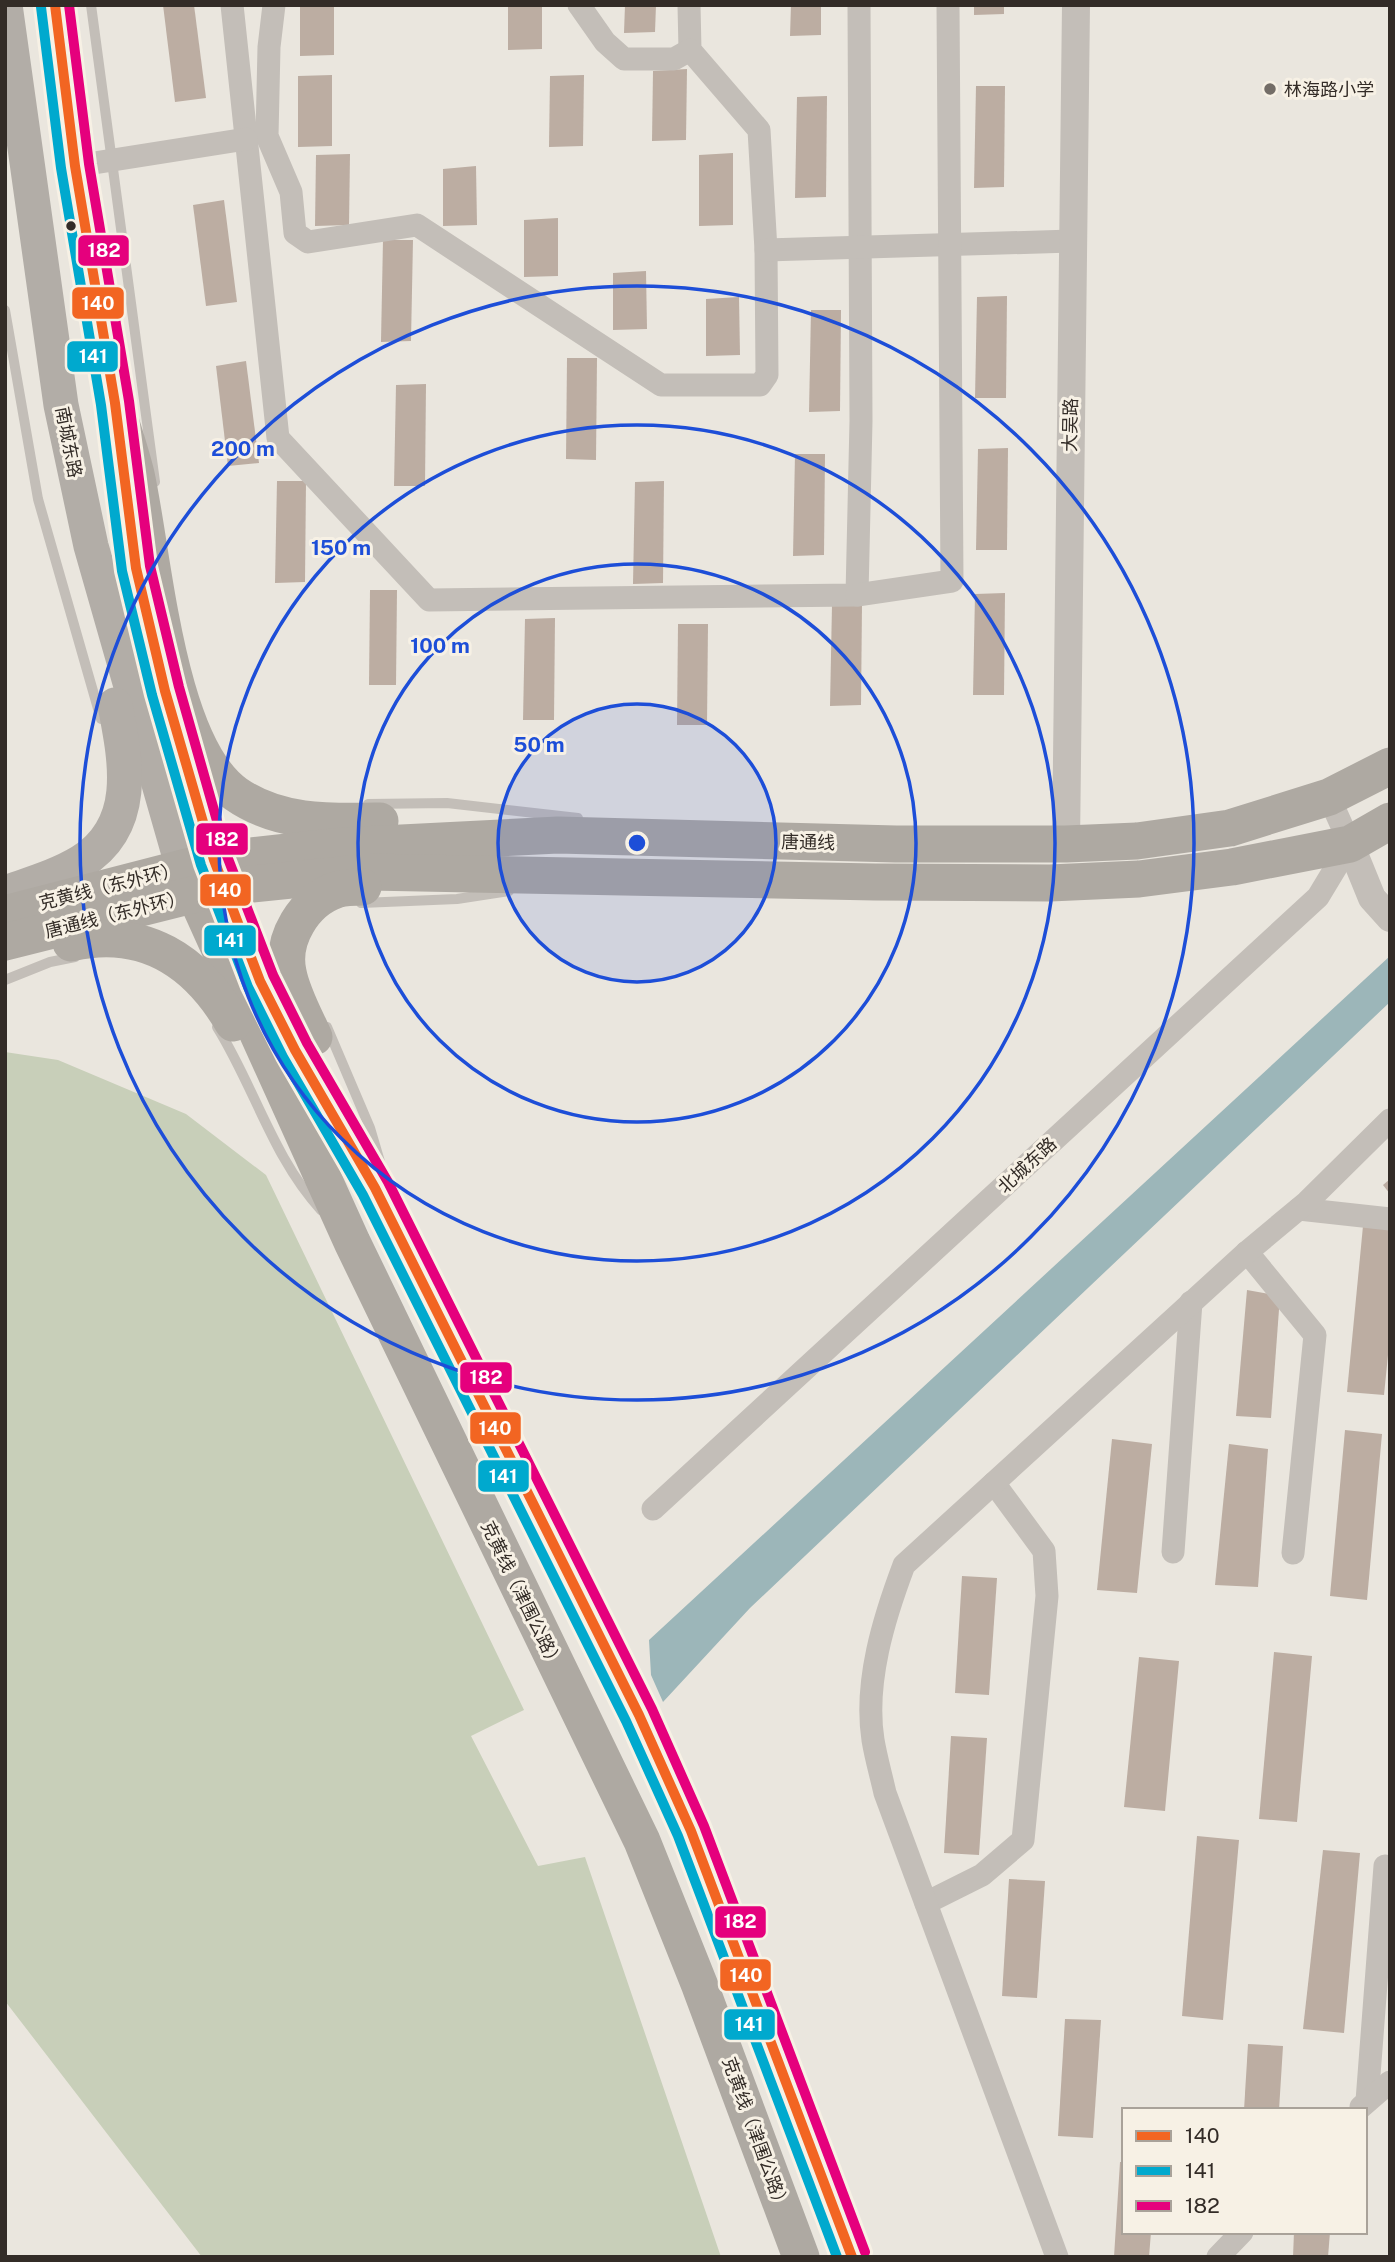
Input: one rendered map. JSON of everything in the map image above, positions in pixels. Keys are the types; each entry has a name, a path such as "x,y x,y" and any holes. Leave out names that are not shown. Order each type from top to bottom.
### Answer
{"highway":[{"path":"114,403 135,472 174,674 199,749 217,776 236,793 286,817 339,822 432,819 574,827"},
{"name":"唐通线","path":"204,877 342,846 574,827 673,839 1066,844 1136,841 1230,828 1329,797 1390,766"},
{"path":"375,1188 288,972 286,953 291,932 309,908 336,890 461,883 680,880 1050,883 1139,879 1232,867 1350,844 1390,821"},
{"path":"521,883 369,872 204,877 295,1050 375,1188 634,1703 691,1831 852,2257"},
{"name":"克黄线（东外环）","path":"5,914 204,877"},
{"name":"唐通线（东外环）","path":"5,942 204,877"},
{"name":"克黄线（津围公路）","path":"204,877 321,1175 642,1841 710,2011 801,2257"},
{"path":"5,960 80,941 109,938 141,943 169,954 192,969 210,987 228,1014 275,1101 321,1175"}],"main road":[{"name":"南城东路","path":"5,5 61,405 90,546 204,877"},
{"path":"55,5 75,166 114,403 124,488 146,614 204,877"},
{"path":"5,893 80,862 113,831 122,810 127,784 124,754 95,601 90,546"}],"street":[{"path":"232,5 278,438 429,600 858,595 952,580 948,5"},
{"path":"274,5 269,47 267,136 291,192 295,233 308,242 417,225 661,385 760,385 767,375 766,250 759,130 690,50 689,5"},
{"path":"579,5 605,42 624,59 674,59 690,50"},
{"path":"858,595 862,247 859,5"},
{"name":"大吴路","path":"1066,844 1076,5"},
{"path":"237,55 269,47"},
{"path":"75,166 246,139"},
{"path":"766,250 1072,241"},
{"path":"1329,797 1372,898 1390,918"},
{"name":"北城东路","path":"653,1508 1318,897 1350,844"},
{"path":"1057,2257 883,1782 873,1738 873,1679 887,1610 904,1565 1191,1302 1299,1209 1390,1120"},
{"path":"1299,1209 1390,1219"},
{"path":"1247,1252 1315,1335 1293,1553"},
{"path":"1173,1552 1191,1302"},
{"path":"926,1903 982,1875 1023,1840 1047,1596 1044,1551 994,1483"},
{"path":"1363,2105 1385,1866"},
{"path":"1363,2105 1390,2082"},
{"path":"1218,2257 1240,2234"}],"lane":[{"path":"91,5 156,492"},
{"path":"5,310 38,499 103,729"},
{"path":"358,804 447,803 574,827"},
{"path":"628,824 673,839"},
{"path":"351,904 457,899 521,883"},
{"path":"5,980 50,962 90,956"},
{"path":"210,1014 304,1192 352,1242"},
{"path":"321,1016 370,1128 407,1252"}],"green space":[{"path":"5,1052 58,1060 186,1114 266,1175 524,1710 471,1736 538,1866 585,1857 721,2257 202,2257 5,2001"}],"water":[{"path":"1390,956 1390,1002 750,1608 663,1702 651,1675 649,1640"}],"building":[{"path":"163,5 194,5 206,98 175,102"},
{"path":"300,5 334,5 334,55 300,56"},
{"path":"508,5 542,5 542,49 508,50"},
{"path":"625,5 656,5 655,32 624,33"},
{"path":"791,5 821,5 821,35 790,36"},
{"path":"974,5 1004,5 1004,14 974,15"},
{"path":"687,69 686,140 652,141 653,71"},
{"path":"332,75 332,146 298,147 298,76"},
{"path":"584,75 583,146 549,147 550,76"},
{"path":"976,86 1005,86 1004,187 974,188"},
{"path":"827,96 826,197 795,198 797,97"},
{"path":"733,153 733,225 699,226 699,155"},
{"path":"350,154 349,225 315,226 316,155"},
{"path":"476,166 477,225 443,226 443,169"},
{"path":"224,200 237,302 206,306 193,205"},
{"path":"558,218 558,276 524,277 524,220"},
{"path":"383,240 413,240 411,341 381,342"},
{"path":"646,271 647,329 613,330 613,273"},
{"path":"1007,296 1006,398 975,398 977,297"},
{"path":"739,297 740,355 706,356 706,299"},
{"path":"811,310 841,310 840,411 809,412"},
{"path":"567,358 597,358 596,460 566,459"},
{"path":"246,361 259,463 228,466 216,366"},
{"path":"426,384 425,486 394,486 396,385"},
{"path":"1008,448 1007,550 976,550 978,449"},
{"path":"795,454 825,454 824,555 793,556"},
{"path":"277,481 306,481 305,582 275,583"},
{"path":"664,481 663,583 633,584 635,482"},
{"path":"370,590 397,590 396,685 369,685"},
{"path":"1005,593 1004,695 973,695 975,594"},
{"path":"862,604 861,705 830,706 832,605"},
{"path":"555,618 554,720 523,720 525,619"},
{"path":"678,624 708,624 707,725 677,725"},
{"path":"1390,1179 1390,1194 1383,1185"},
{"path":"1363,1226 1390,1228 1390,1335 1384,1395 1347,1392"},
{"path":"1247,1290 1280,1296 1271,1418 1236,1416"},
{"path":"1345,1430 1382,1434 1367,1600 1330,1596"},
{"path":"1112,1439 1152,1444 1137,1593 1097,1590"},
{"path":"1229,1444 1268,1449 1258,1587 1215,1585"},
{"path":"962,1576 997,1578 989,1695 955,1693"},
{"path":"1274,1652 1312,1656 1297,1822 1259,1819"},
{"path":"1139,1657 1179,1661 1165,1811 1124,1807"},
{"path":"951,1736 987,1738 979,1855 944,1853"},
{"path":"1197,1836 1239,1840 1223,2020 1182,2016"},
{"path":"1323,1850 1360,1853 1344,2033 1303,2029"},
{"path":"1009,1879 1045,1881 1037,1998 1002,1996"},
{"path":"1065,2019 1101,2020 1093,2138 1058,2136"},
{"path":"1248,2044 1283,2046 1279,2108 1244,2108"},
{"path":"1122,2162 1122,2234 1151,2234 1149,2257 1114,2257"},
{"path":"1294,2234 1330,2234 1328,2257 1293,2257"}],"transit line":[{"name":"140","path":"55,5 75,166 115,403 136,568 165,691 214,860 260,981 295,1050 375,1188 639,1715 691,1831 852,2257"},
{"name":"182","path":"69,5 89,164 129,401 150,566 179,687 227,856 273,975 307,1043 388,1182 652,1709 704,1826 865,2252"},
{"name":"141","path":"41,7 61,168 101,405 122,571 152,695 201,865 248,987 283,1057 363,1195 626,1721 678,1836 837,2257"}],"place":[{"name":"林海路小学","path":"1270,89"}]}
